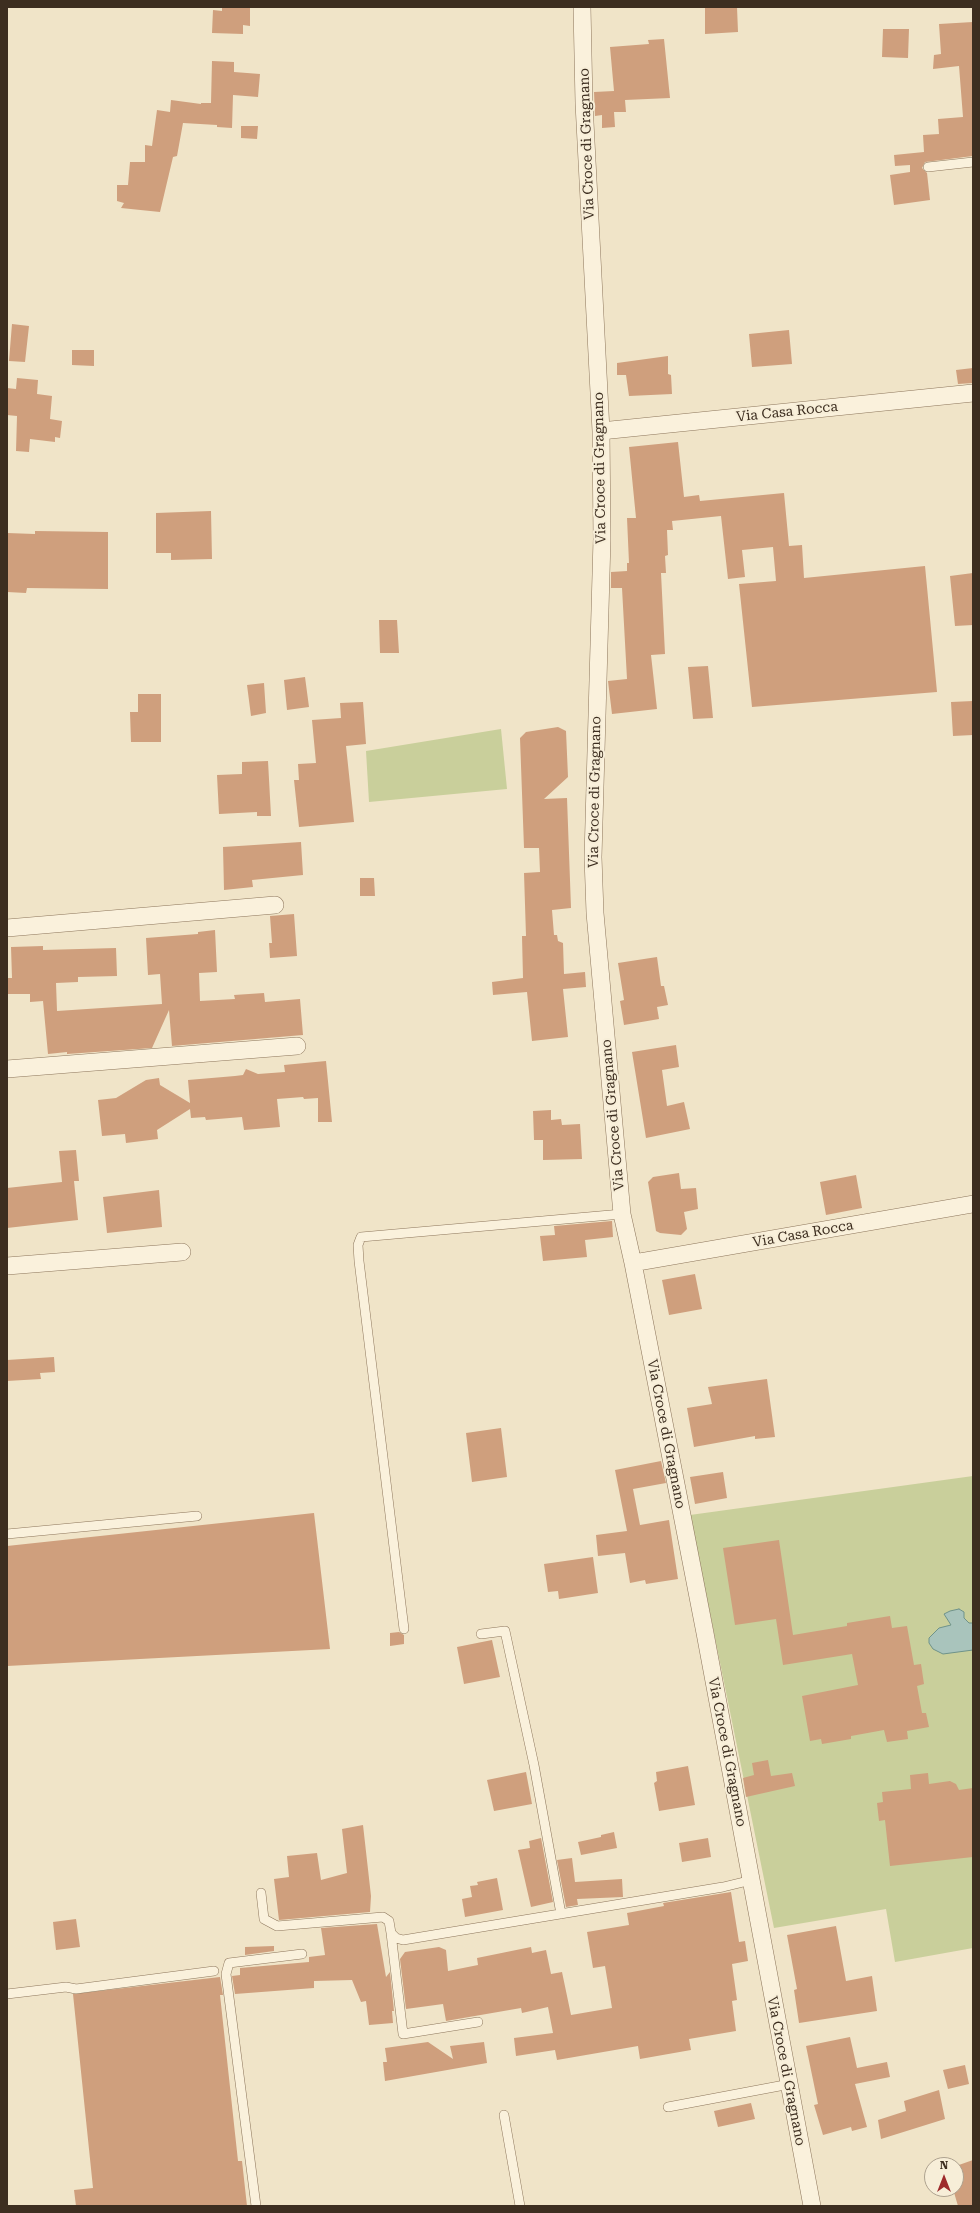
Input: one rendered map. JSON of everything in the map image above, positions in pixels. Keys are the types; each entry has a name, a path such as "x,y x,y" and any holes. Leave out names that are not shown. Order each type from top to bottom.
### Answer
{"street":[{"name":"Via Croce di Gragnano","path":"582,7 584,103 601,431 602,539 593,857 595,913 622,1214 633,1263 752,1880 812,2206"},
{"name":"Via Casa Rocca","path":"601,431 973,393"},
{"path":"7,928 275,905"},
{"path":"7,1070 297,1046"},
{"name":"Via Casa Rocca","path":"633,1263 973,1204"},
{"path":"7,1266 182,1252"}],"lane":[{"path":"928,167 973,162"},
{"path":"404,1629 359,1262 358,1245 361,1237 622,1214"},
{"path":"7,1534 196,1516"},
{"path":"481,1634 505,1631 534,1765 562,1914"},
{"path":"391,1933 396,1938 403,1940 562,1914 752,1880"},
{"path":"261,1893 264,1919 277,1926 383,1917 388,1921 391,1933 403,2034 478,2022"},
{"path":"256,2206 226,1974 229,1963 302,1954"},
{"path":"7,1994 66,1987 76,1988 214,1972"},
{"path":"668,2107 790,2084"},
{"path":"504,2115 520,2206"}],"green space":[{"path":"501,729 507,789 369,802 366,751"},
{"path":"973,1476 973,1948 895,1962 886,1909 774,1928 690,1515"}],"water":[{"path":"959,1609 964,1612 964,1618 969,1623 973,1623 973,1650 943,1654 933,1649 929,1643 929,1638 939,1628 951,1625 944,1614"}],"building":[{"path":"222,7 250,7 250,26 243,25 243,34 212,33 213,10 222,11"},
{"path":"705,7 737,7 738,32 705,34"},
{"path":"973,22 973,156 925,162 922,168 927,173 930,200 894,205 890,175 910,172 910,165 895,166 894,155 924,152 923,135 939,134 938,119 963,117 959,66 933,69 934,55 941,54 939,24"},
{"path":"883,29 909,29 908,58 882,57"},
{"path":"664,39 670,98 625,100 626,112 614,112 615,127 602,128 602,115 595,116 594,92 614,91 610,47 649,44 648,40"},
{"path":"212,61 234,62 234,72 260,74 258,97 233,95 232,128 217,127 217,125 183,123 177,156 173,157 160,212 121,208 124,203 117,201 117,185 128,185 130,162 145,162 145,145 152,146 157,110 170,112 171,100 201,104 211,103"},
{"path":"241,126 258,126 257,139 241,138"},
{"path":"12,324 29,326 25,362 9,361"},
{"path":"789,330 792,364 752,367 749,334"},
{"path":"72,350 94,350 94,366 72,365"},
{"path":"668,356 668,374 671,375 672,394 629,396 626,375 617,375 617,363"},
{"path":"973,368 973,383 958,384 956,370"},
{"path":"17,378 38,380 37,394 52,396 50,419 62,421 60,438 55,437 55,442 30,439 29,452 16,451 17,416 7,415 7,388 16,389"},
{"path":"678,442 684,497 699,495 700,501 784,493 789,546 802,545 804,578 925,566 937,692 752,707 739,584 776,581 773,547 742,550 745,577 728,579 721,516 672,521 673,530 667,530 668,555 665,556 666,573 661,573 665,654 651,655 657,709 612,714 608,681 627,679 622,588 611,588 611,572 627,571 627,563 629,563 627,518 636,518 629,447"},
{"path":"211,511 212,559 171,560 171,553 156,553 156,513"},
{"path":"35,531 108,532 108,589 27,588 26,593 7,592 7,533 35,534"},
{"path":"973,573 973,625 955,626 950,576"},
{"path":"379,620 397,620 399,653 380,653"},
{"path":"708,666 713,718 693,719 688,667"},
{"path":"305,677 309,707 287,710 284,680"},
{"path":"264,683 266,713 251,716 247,685"},
{"path":"138,694 161,694 161,742 131,742 130,712 138,712"},
{"path":"973,701 973,735 953,736 951,702"},
{"path":"363,702 366,744 346,746 354,822 299,827 294,780 299,780 298,764 316,763 312,720 341,718 340,703"},
{"path":"558,727 566,731 568,777 544,799 567,798 571,908 552,910 554,935 557,935 558,941 563,943 564,974 585,972 586,987 563,989 568,1037 532,1041 527,992 493,995 492,982 523,978 522,936 526,936 524,873 540,872 539,848 524,848 520,738 526,732"},
{"path":"268,761 271,816 257,816 257,812 219,814 217,775 242,774 242,762"},
{"path":"301,842 303,875 252,880 253,887 224,890 223,847"},
{"path":"360,878 374,878 375,896 360,896"},
{"path":"294,914 297,956 270,958 269,943 272,943 270,916"},
{"path":"215,930 217,972 199,973 200,1001 235,999 234,995 264,993 265,1002 300,999 303,1035 172,1046 169,1010 152,1048 48,1054 43,1001 30,1002 30,994 7,994 7,978 12,978 11,947 43,946 43,950 116,948 117,976 78,977 78,982 56,983 57,1011 162,1004 160,974 148,975 146,938 198,934 198,932"},
{"path":"657,957 661,986 664,986 668,1005 657,1007 659,1019 624,1025 620,1001 624,1000 618,963"},
{"path":"676,1045 679,1067 662,1070 667,1106 684,1102 690,1129 646,1138 632,1052"},
{"path":"326,1061 332,1122 318,1122 318,1098 304,1099 303,1097 277,1099 280,1127 244,1130 242,1117 206,1120 205,1117 191,1118 190,1109 157,1130 158,1139 126,1143 125,1134 102,1136 98,1100 116,1098 146,1080 159,1078 160,1085 190,1103 188,1080 243,1075 246,1069 258,1074 285,1072 284,1065"},
{"path":"551,1110 551,1120 561,1119 562,1125 580,1124 582,1159 543,1160 543,1140 534,1140 533,1111"},
{"path":"76,1150 79,1181 74,1181 78,1220 7,1228 7,1188 62,1182 59,1151"},
{"path":"679,1173 681,1189 696,1188 698,1209 684,1212 687,1229 681,1235 660,1233 656,1231 648,1182 653,1177"},
{"path":"856,1175 862,1208 826,1215 820,1182"},
{"path":"159,1190 162,1227 107,1233 103,1197"},
{"path":"612,1221 613,1237 585,1240 587,1257 543,1261 540,1236 555,1235 554,1226"},
{"path":"695,1274 702,1309 669,1315 662,1280"},
{"path":"54,1357 55,1372 40,1373 41,1379 7,1381 7,1360"},
{"path":"767,1379 775,1437 755,1439 755,1436 694,1447 687,1408 712,1404 708,1387"},
{"path":"501,1428 507,1477 472,1482 466,1433"},
{"path":"661,1461 666,1483 633,1489 640,1525 669,1520 678,1579 646,1584 645,1580 630,1583 625,1553 598,1556 596,1535 627,1531 615,1470"},
{"path":"723,1472 727,1498 695,1504 690,1477"},
{"path":"314,1513 330,1649 7,1666 7,1546"},
{"path":"779,1540 793,1635 847,1626 847,1623 890,1616 892,1628 907,1626 914,1665 921,1664 924,1684 917,1686 922,1713 926,1713 929,1727 907,1731 908,1739 887,1742 884,1730 851,1736 851,1739 822,1744 821,1739 810,1741 802,1696 858,1685 852,1654 783,1665 776,1619 735,1625 723,1548"},
{"path":"593,1557 598,1593 559,1599 558,1591 548,1592 544,1564"},
{"path":"399,1632 404,1635 404,1644 390,1646 390,1633"},
{"path":"492,1640 500,1677 464,1684 457,1647"},
{"path":"768,1760 771,1776 792,1773 795,1786 746,1797 743,1778 754,1775 752,1763"},
{"path":"688,1766 695,1805 659,1811 654,1783 657,1781 656,1772"},
{"path":"526,1772 532,1804 494,1811 487,1780"},
{"path":"928,1773 929,1784 950,1781 956,1784 959,1790 973,1788 973,1857 890,1866 885,1820 879,1821 877,1803 883,1802 882,1792 911,1789 910,1775"},
{"path":"363,1825 371,1896 370,1912 279,1920 274,1879 289,1877 287,1856 317,1853 321,1880 347,1873 342,1829"},
{"path":"614,1832 617,1848 581,1855 578,1842 601,1837 601,1835"},
{"path":"541,1838 553,1902 531,1907 518,1850 530,1848 529,1841"},
{"path":"708,1838 711,1857 682,1862 679,1843"},
{"path":"572,1858 575,1882 622,1879 623,1897 577,1899 578,1905 566,1907 557,1860"},
{"path":"497,1878 503,1910 465,1917 462,1899 472,1897 470,1886 478,1885 477,1882"},
{"path":"731,1892 739,1942 745,1941 748,1961 732,1964 737,2000 732,2001 736,2031 689,2039 691,2050 640,2059 638,2046 557,2060 555,2050 516,2056 514,2038 553,2033 548,2007 522,2013 521,2008 446,2021 443,2004 406,2009 400,1959 405,1952 439,1947 446,1950 448,1971 478,1965 477,1958 531,1947 532,1953 546,1950 551,1974 562,1972 571,2015 612,2008 605,1966 593,1968 587,1932 629,1925 627,1913 664,1906 663,1903"},
{"path":"76,1919 80,1947 56,1950 53,1922"},
{"path":"377,1924 386,1977 390,1972 394,2011 392,2011 393,2023 369,2025 366,2001 361,2002 352,1980 314,1981 314,1988 235,1994 232,1976 240,1975 240,1968 309,1962 309,1957 325,1955 321,1928"},
{"path":"836,1926 846,1981 872,1976 877,2011 799,2023 794,1990 797,1989 787,1935"},
{"path":"274,1946 274,1951 245,1955 245,1947"},
{"path":"220,1977 223,1995 220,1995 238,2161 242,2161 247,2206 76,2206 74,2190 93,2188 73,1994"},
{"path":"850,2037 857,2068 887,2062 890,2077 855,2084 867,2127 852,2131 851,2127 823,2135 814,2105 818,2104 806,2046"},
{"path":"428,2042 453,2059 450,2046 484,2042 487,2063 385,2081 383,2062 387,2062 385,2048"},
{"path":"965,2065 969,2084 948,2089 943,2070"},
{"path":"939,2090 945,2119 881,2139 878,2120 906,2111 904,2101"},
{"path":"751,2103 755,2119 718,2127 714,2111"},
{"path":"973,2160 973,2206 958,2206 955,2197 964,2197 964,2163"}]}
